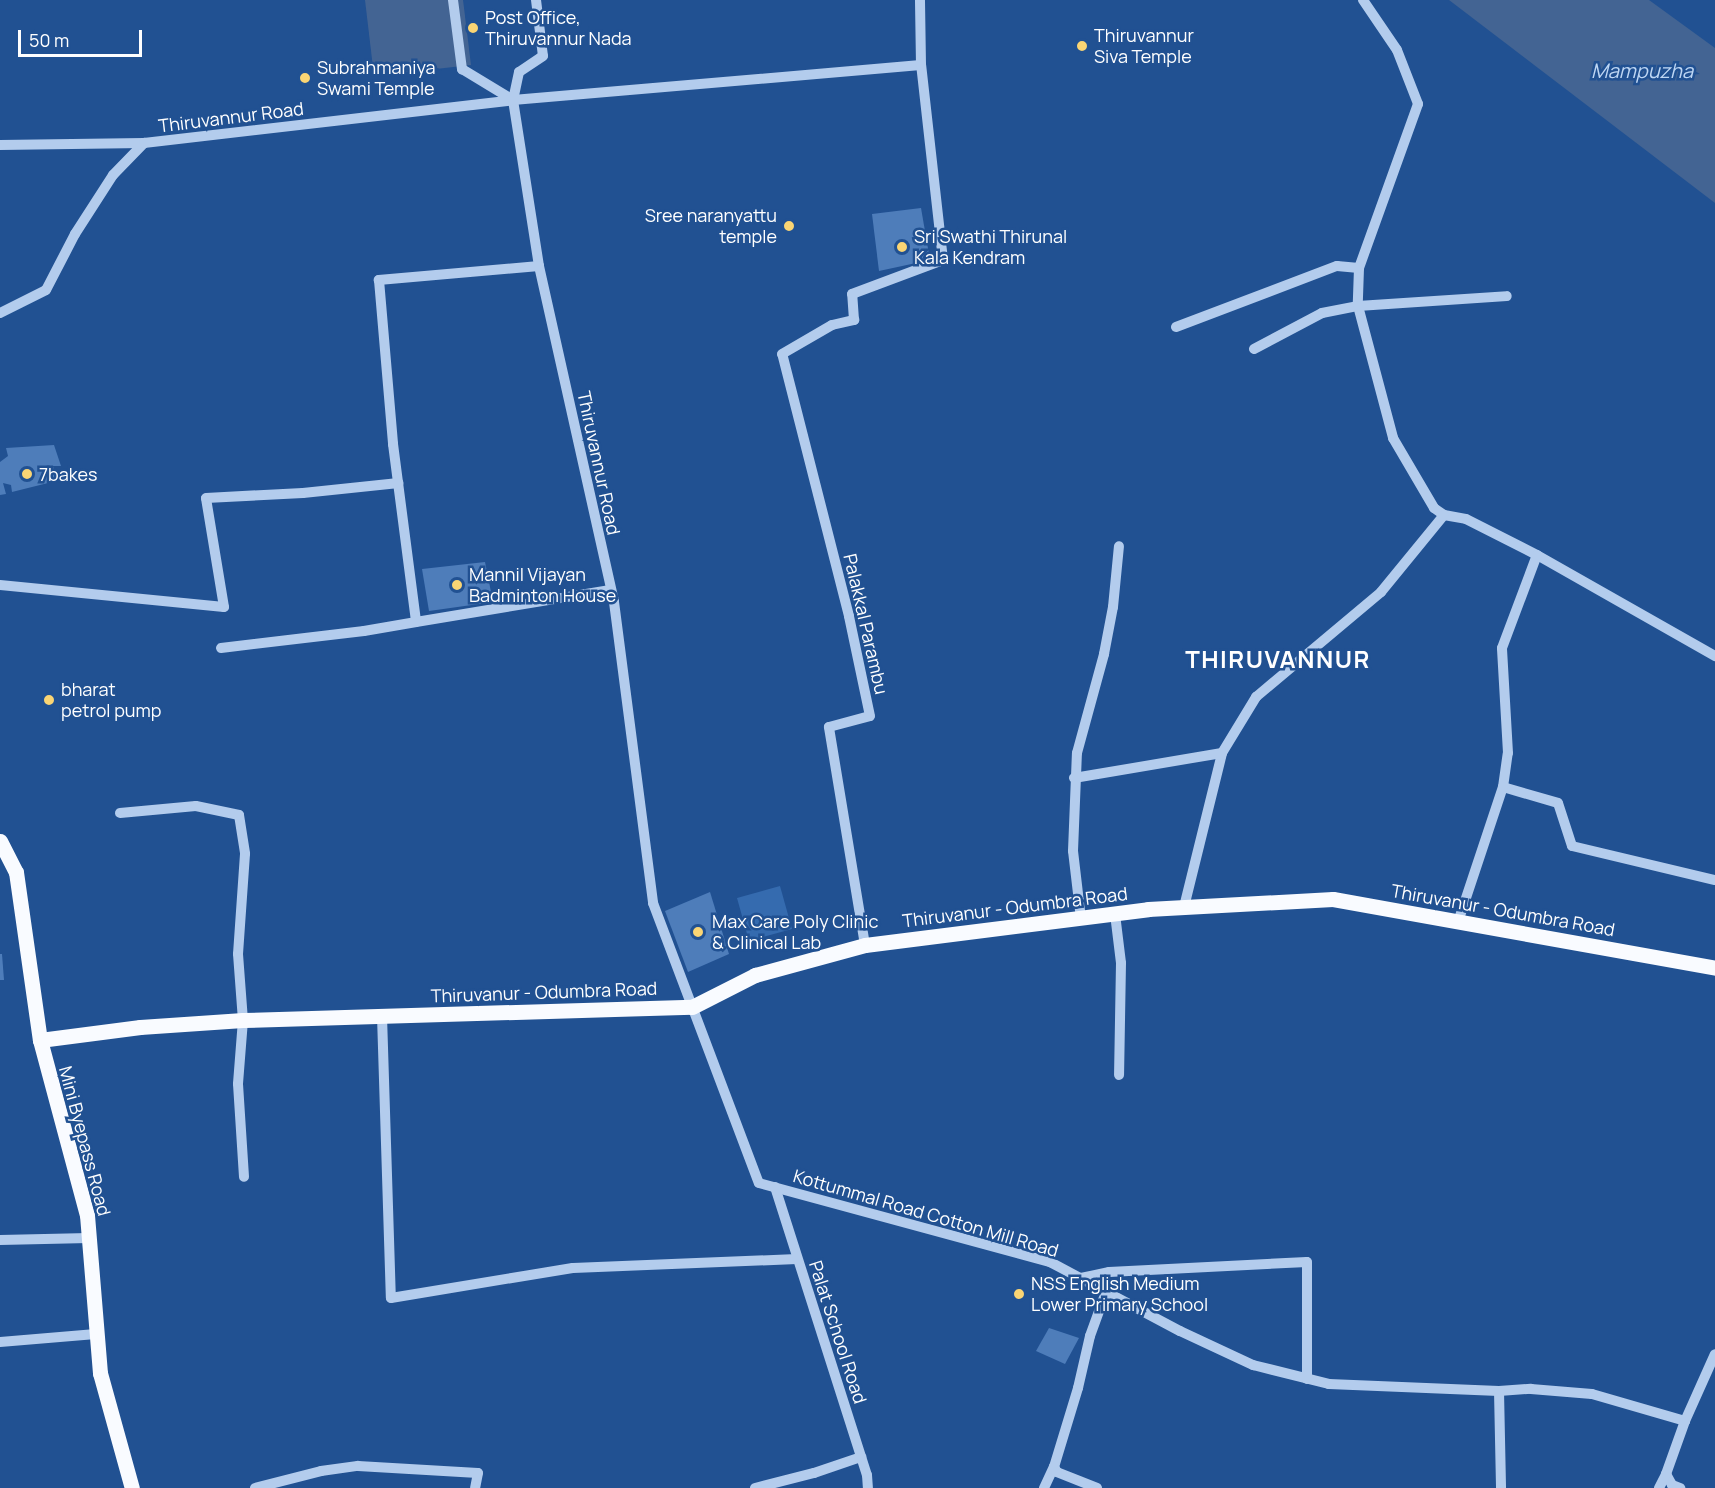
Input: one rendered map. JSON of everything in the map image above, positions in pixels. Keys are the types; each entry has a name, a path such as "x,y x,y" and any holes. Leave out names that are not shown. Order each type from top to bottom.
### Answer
{"main road":[{"name":"Mini Byepass Road","path":"0,841 16,872 40,1040 87,1215 99,1373 132,1488"},
{"name":"Thiruvanur - Odumbra Road","path":"40,1040 140,1027 243,1020 692,1007 755,975 865,945 1184,907 1333,900 1715,968"}],"street":[{"path":"453,0 462,69 513,100 519,72 543,56 536,0"},
{"path":"920,0 921,65"},
{"path":"1363,0 1397,50 1418,104 1359,268 1358,306 1393,438 1434,508 1443,515 1466,519 1537,555 1715,656"},
{"name":"Thiruvannur Road","path":"0,313 46,290 75,234 113,175 144,143 513,100 921,65"},
{"name":"Palakkal Parambu","path":"865,945 829,727 870,716 849,616 782,354 832,325 854,320 852,294 943,260 921,65"},
{"name":"Thiruvannur Road","path":"513,100 539,266 610,590 653,903 692,1007"},
{"path":"0,145 144,143"},
{"path":"416,622 398,483 379,280 539,266"},
{"path":"1176,327 1337,266 1359,268"},
{"path":"1254,349 1322,313 1358,306 1507,296"},
{"path":"0,585 224,607 206,498 303,493 398,483"},
{"path":"1184,907 1222,753 1257,697 1381,592 1443,515"},
{"path":"1081,919 1073,851 1074,778 1077,753 1104,654 1113,607 1119,546"},
{"path":"1458,922 1503,787 1508,753 1502,648 1537,555"},
{"path":"221,648 364,632 610,590"},
{"path":"1074,778 1222,753"},
{"path":"1503,787 1558,803 1572,846 1715,880"},
{"path":"120,813 196,806 239,815 245,854 238,954 243,1020 238,1084 243,1177"},
{"path":"1115,914 1121,963 1119,1075"},
{"name":"Kottummal Road Cotton Mill Road","path":"692,1007 759,1183 1050,1262 1253,1365 1307,1379 1329,1384 1499,1391 1532,1389 1592,1394 1685,1421"},
{"path":"382,1016 391,1298 573,1268 798,1258"},
{"name":"Palat School Road","path":"774,1187 861,1457 868,1488"},
{"path":"0,1240 89,1238"},
{"path":"1081,1278 1109,1272 1307,1262 1307,1379"},
{"path":"1044,1488 1054,1467 1078,1388 1090,1336 1106,1292"},
{"path":"0,1342 96,1334"},
{"path":"1659,1488 1685,1421 1715,1354"},
{"path":"1499,1391 1501,1488"},
{"path":"755,1488 814,1473 861,1457"},
{"path":"255,1488 321,1471 358,1466 478,1473 475,1488"},
{"path":"1054,1467 1057,1473 1097,1488"},
{"path":"1666,1474 1672,1485 1680,1488"}],"shaded area":[{"path":"780,886 792,929 749,941 737,898"}],"water":[{"path":"365,0 463,0 471,65 374,76"},
{"name":"Mampuzha","path":"1449,0 1649,0 1715,48 1715,203"}],"building":[{"name":"Sri Swathi Thirunal Kala Kendram","path":"921,208 930,260 879,271 872,214"},
{"name":"7bakes","path":"54,445 61,466 53,466 56,481 12,492 11,485 3,483 6,494 0,495 0,462 8,456 6,448"},
{"name":"Mannil Vijayan Badminton House","path":"485,562 493,602 429,611 422,569"},
{"name":"Max Care Poly Clinic & Clinical Lab","path":"710,892 729,954 688,972 665,911"},
{"path":"0,954 2,954 4,980 0,980"},
{"path":"1049,1328 1079,1338 1065,1364 1036,1351"}],"place":[{"name":"Post Office, Thiruvannur Nada","path":"473,28"},
{"name":"Thiruvannur Siva Temple","path":"1082,46"},
{"name":"Subrahmaniya Swami Temple","path":"305,78"},
{"name":"Sree naranyattu temple","path":"789,226"},
{"name":"Sri Swathi Thirunal Kala Kendram","path":"902,247"},
{"name":"7bakes","path":"27,474"},
{"name":"Mannil Vijayan Badminton House","path":"457,585"},
{"name":"bharat petrol pump","path":"49,700"},
{"name":"Max Care Poly Clinic & Clinical Lab","path":"698,932"},
{"name":"NSS English Medium Lower Primary School","path":"1019,1294"}],"district":[{"name":"THIRUVANNUR","path":"1278,659"}]}
